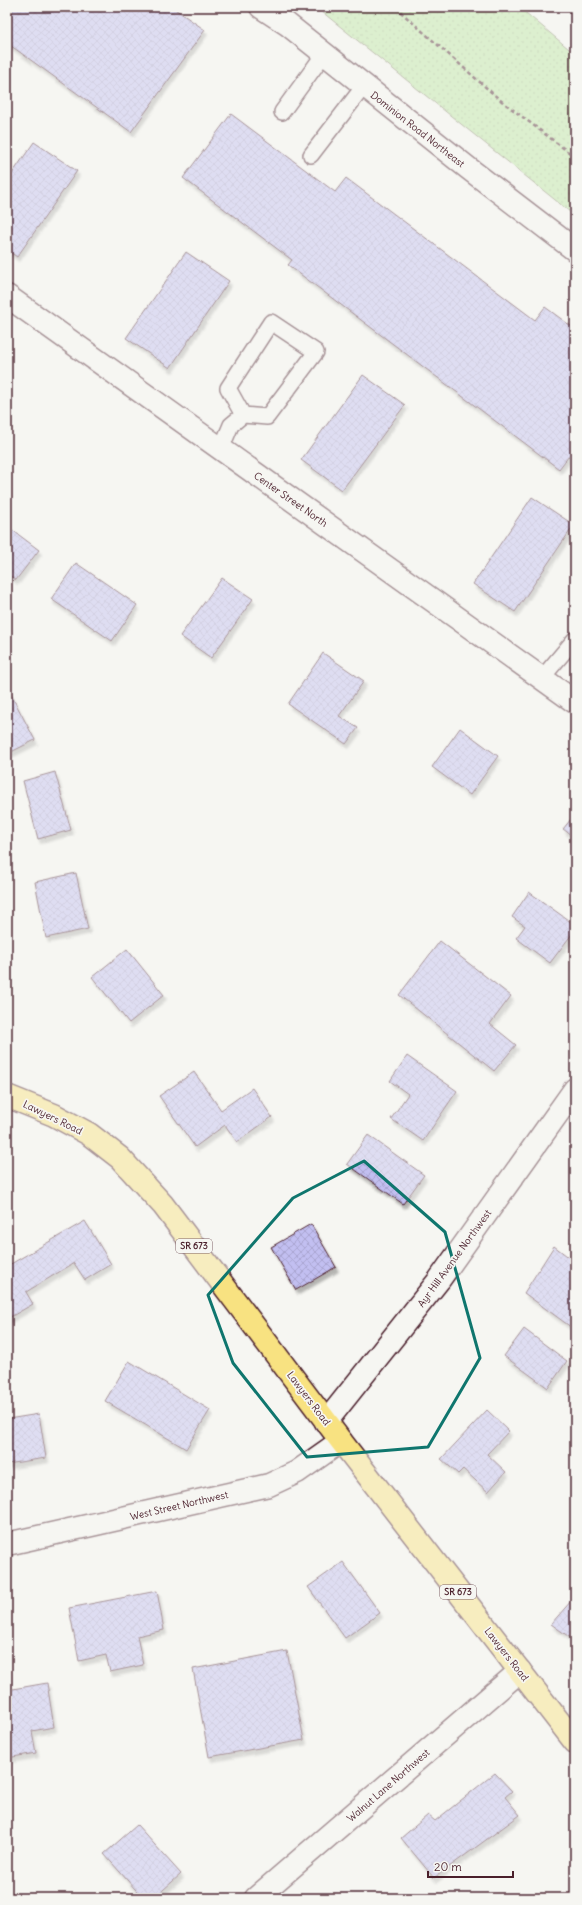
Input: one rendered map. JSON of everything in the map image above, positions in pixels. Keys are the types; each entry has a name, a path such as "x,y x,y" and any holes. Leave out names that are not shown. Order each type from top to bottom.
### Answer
{"main road":[{"name":"Lawyers Road","path":"7,1096 54,1115 89,1134 120,1158 163,1205 326,1422 575,1742"}],"street":[{"name":"Dominion Road Northeast","path":"261,7 287,24 364,86 575,250"},
{"name":"Center Street North","path":"7,296 575,702"},
{"name":"Ayr Hill Avenue Northwest","path":"326,1422 439,1280 575,1089"},
{"name":"West Street Northwest","path":"7,1544 269,1485 297,1472 341,1441"},
{"name":"Walnut Lane Northwest","path":"256,1898 520,1672"}],"lane":[{"path":"282,112 324,54"},
{"path":"311,155 364,86"},
{"path":"221,449 231,425 243,415 267,417 316,352 272,322 228,388 243,415"},
{"path":"542,678 575,639"}],"path":[{"path":"395,7 499,99 575,158"}],"highlighted area":[{"path":"364,1161 445,1232 480,1358 428,1447 307,1457 233,1363 208,1295 293,1198"}],"green space":[{"path":"316,7 519,7 575,54 575,216"}],"building":[{"path":"7,7 172,7 205,30 131,132 7,43"},
{"path":"231,114 335,192 346,178 535,320 545,307 575,329 575,448 559,469 288,265 292,260 183,178"},
{"path":"34,142 77,171 17,257 7,250 7,181"},
{"path":"186,252 229,281 170,368 126,338"},
{"path":"363,375 405,405 342,490 301,460"},
{"path":"532,497 574,525 515,612 473,584"},
{"path":"7,526 39,550 16,580 7,574"},
{"path":"76,563 137,605 112,641 51,599"},
{"path":"222,578 253,599 211,658 180,636"},
{"path":"323,653 364,681 339,716 358,728 346,744 288,704"},
{"path":"7,687 35,740 7,754"},
{"path":"460,728 498,756 470,795 432,767"},
{"path":"55,772 71,830 38,839 23,781"},
{"path":"575,814 575,838 563,829"},
{"path":"76,873 88,929 46,938 35,882"},
{"path":"529,892 575,925 575,930 550,963 516,938 525,926 512,917"},
{"path":"440,941 511,996 490,1024 516,1045 494,1071 399,995"},
{"path":"127,949 164,995 129,1023 92,977"},
{"path":"407,1056 457,1091 423,1141 391,1119 408,1094 390,1081"},
{"path":"194,1072 221,1110 252,1088 272,1117 237,1142 225,1125 195,1147 159,1096"},
{"path":"368,1135 424,1175 403,1204 347,1164"},
{"path":"85,1221 111,1264 85,1280 74,1263 26,1292 33,1304 7,1319 7,1261 9,1265"},
{"path":"311,1224 336,1267 296,1290 271,1247"},
{"path":"554,1246 575,1262 575,1330 524,1293"},
{"path":"524,1329 567,1361 548,1388 504,1356"},
{"path":"129,1361 210,1410 186,1449 105,1401"},
{"path":"487,1410 509,1431 487,1454 506,1472 488,1492 463,1469 458,1474 441,1459"},
{"path":"39,1414 46,1458 7,1464 7,1415 8,1419"},
{"path":"343,1562 380,1613 345,1638 308,1587"},
{"path":"157,1591 164,1630 137,1636 143,1665 110,1672 106,1655 79,1661 69,1608"},
{"path":"572,1600 575,1602 575,1641 551,1624"},
{"path":"287,1651 304,1740 209,1757 193,1669"},
{"path":"47,1683 54,1727 32,1731 36,1753 7,1758 7,1690"},
{"path":"495,1773 512,1791 505,1797 520,1815 434,1878 401,1838 428,1815 435,1821"},
{"path":"137,1825 181,1874 154,1898 143,1898 104,1854"}]}
